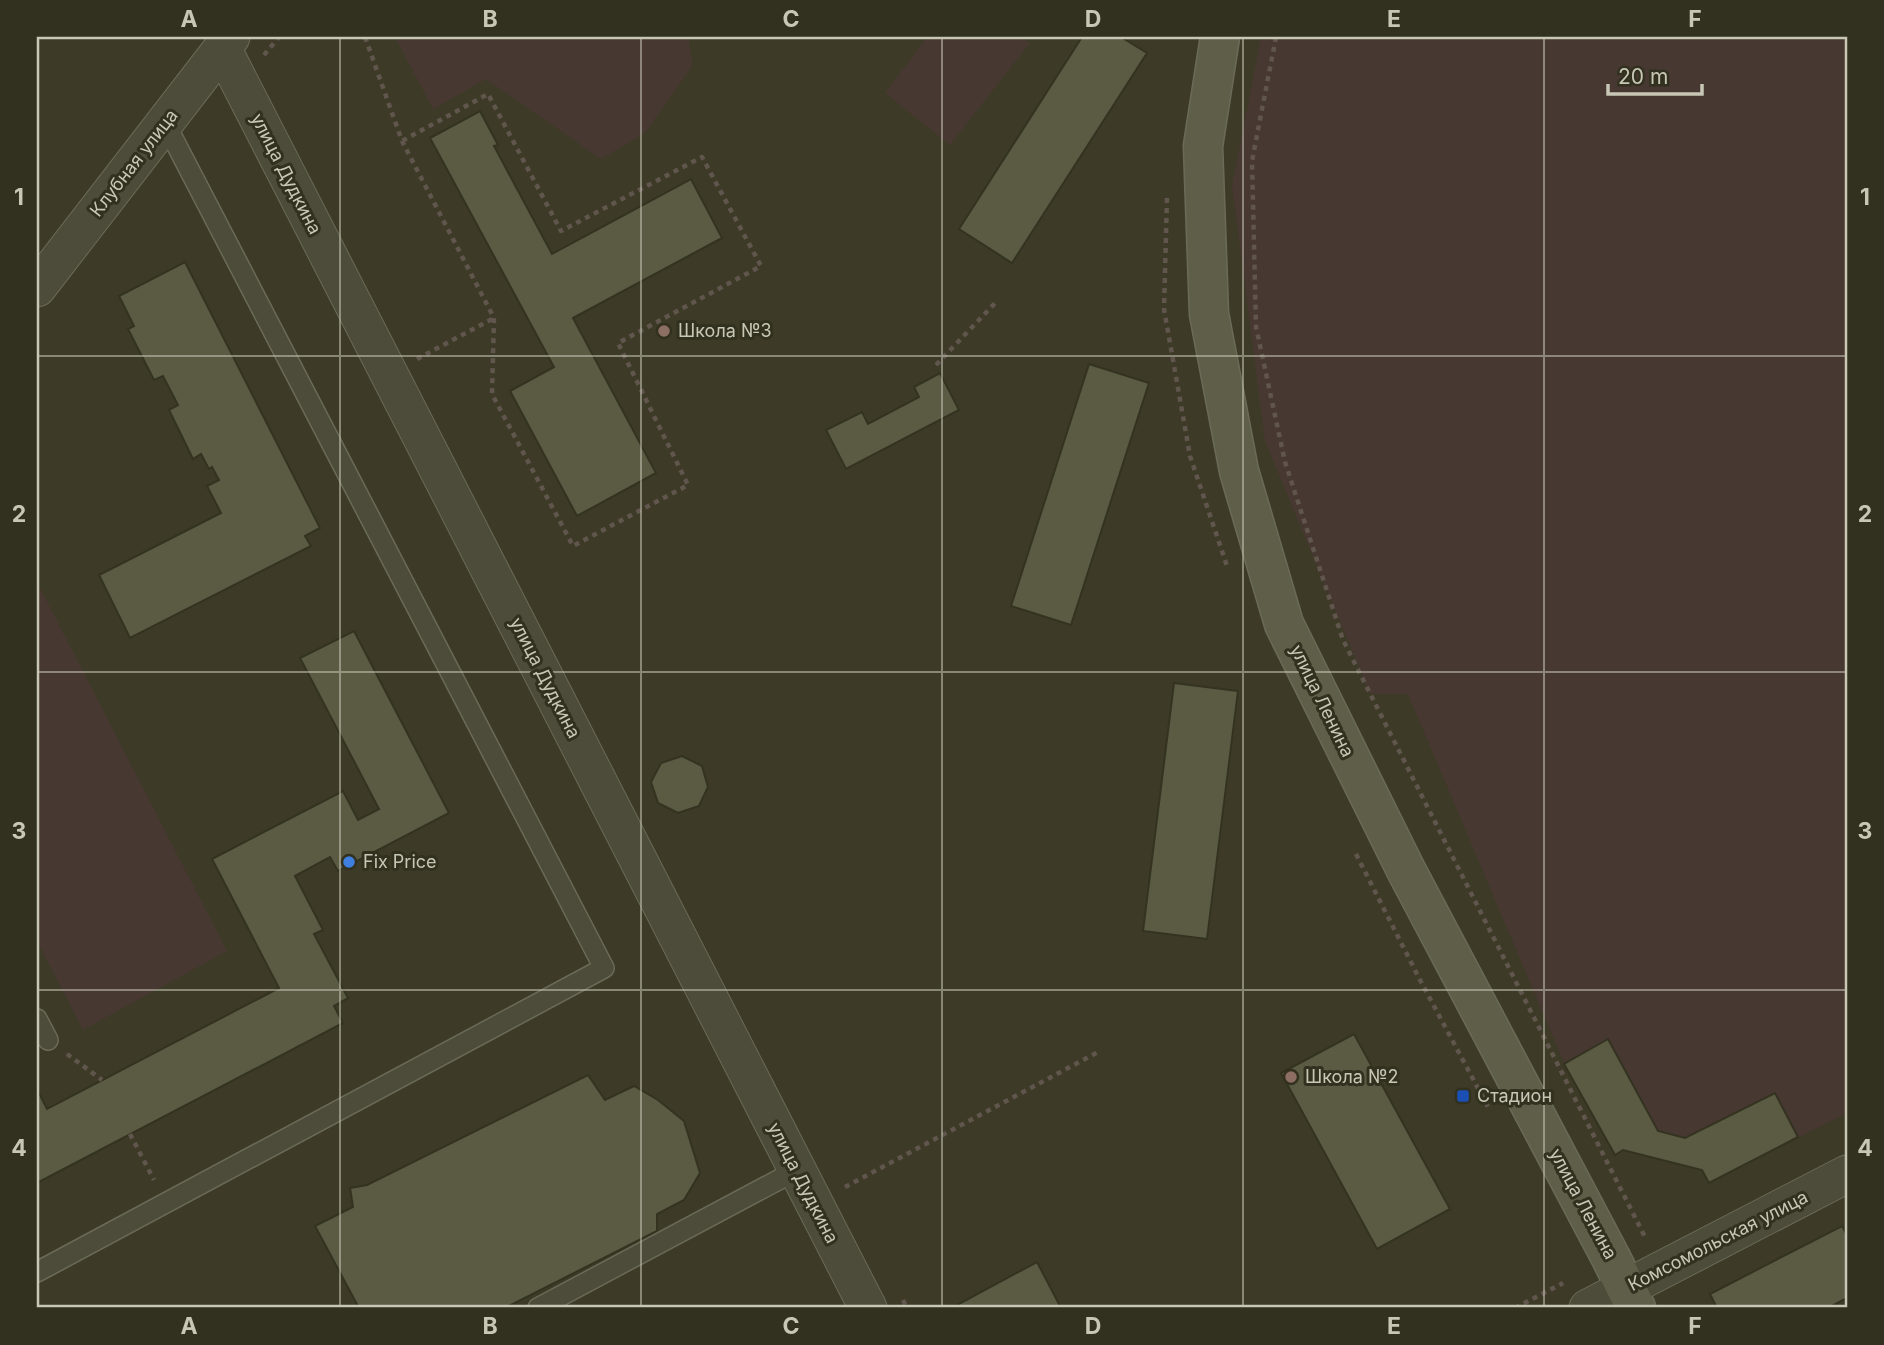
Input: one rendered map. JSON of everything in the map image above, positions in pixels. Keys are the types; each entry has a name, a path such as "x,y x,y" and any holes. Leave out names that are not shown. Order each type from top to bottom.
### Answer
{"street":[{"name":"улица Ленина","path":"1220,37 1203,146 1209,314 1239,471 1284,624 1406,870 1631,1298"},
{"name":"Клубная улица","path":"37,288 226,42"},
{"name":"улица Дудкина","path":"226,42 868,1308"},
{"name":"Комсомольская улица","path":"1588,1308 1631,1298 1662,1270 1847,1174"}],"lane":[{"path":"37,1272 604,968 165,123"},
{"path":"37,1019 48,1040"},
{"path":"538,1308 797,1170"}],"path":[{"path":"365,37 402,141 494,318 492,394 573,546 688,485 618,343 761,266 702,157 561,231 488,94 402,141"},
{"path":"1276,37 1252,161 1256,327 1285,462 1343,640 1662,1270"},
{"path":"936,365 997,301"},
{"path":"410,363 494,318"},
{"path":"48,1040 102,1080"},
{"path":"844,1188 1100,1051"},
{"path":"130,1134 166,1203"}],"shaded area":[{"path":"395,37 688,37 693,65 645,133 601,159 486,79 433,109"},
{"path":"927,37 1022,37 1030,43 950,145 885,93"},
{"path":"1261,37 1847,37 1847,1113 1709,1183 1702,1170 1623,1150 1615,1155 1564,1063 1408,694 1370,694 1265,441 1232,186"},
{"path":"37,582 227,951 83,1030 37,941"}],"building":[{"path":"1082,37 1121,37 1147,53 1012,263 959,229"},
{"path":"480,111 498,145 494,146 552,254 691,179 722,238 573,318 656,473 577,516 510,391 554,367 430,138"},
{"path":"185,262 320,528 305,536 311,546 130,638 99,575 221,513 207,486 219,480 201,454 193,459 169,410 178,405 163,376 154,380 128,329 134,326 119,296"},
{"path":"1089,364 1149,383 1071,625 1011,606"},
{"path":"940,373 959,410 846,469 826,430 862,412 868,424 919,397 914,387"},
{"path":"354,631 449,813 338,871 330,857 295,876 323,930 314,934 348,998 334,1006 343,1023 37,1183 37,1089 47,1109 279,988 212,859 343,791 358,820 379,809 300,658"},
{"path":"1174,683 1238,691 1207,939 1143,931"},
{"path":"682,756 702,766 708,787 699,806 678,813 658,803 651,782 661,763"},
{"path":"1354,1034 1450,1209 1377,1249 1281,1073"},
{"path":"1608,1039 1658,1131 1685,1138 1775,1093 1798,1137 1709,1183 1702,1170 1623,1150 1615,1155 1564,1064"},
{"path":"588,1075 605,1100 634,1086 658,1100 684,1121 700,1173 684,1200 657,1214 657,1231 505,1308 359,1308 315,1226 353,1207 350,1188 367,1185"},
{"path":"1842,1226 1847,1235 1847,1298 1828,1308 1717,1308 1710,1294"},
{"path":"1037,1262 1061,1308 955,1306"}],"place":[{"name":"Школа №3","path":"664,331"},
{"name":"Fix Price","path":"349,862"},
{"name":"Школа №2","path":"1291,1077"},
{"name":"Стадион","path":"1463,1096"}]}
